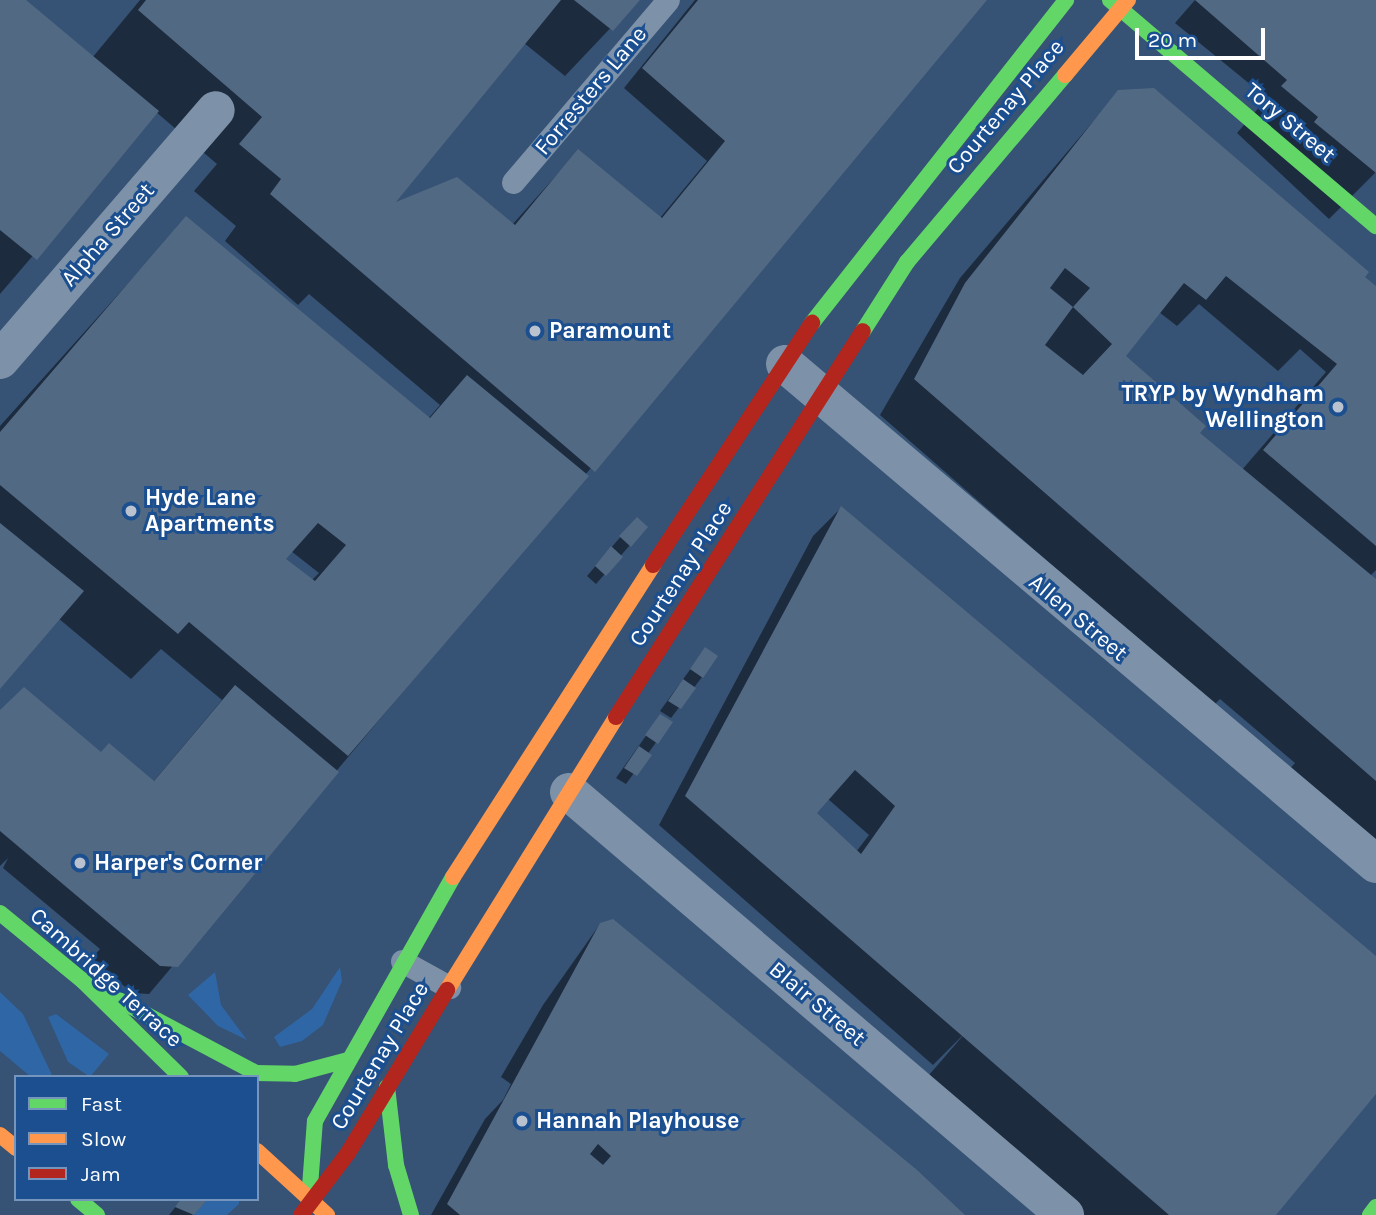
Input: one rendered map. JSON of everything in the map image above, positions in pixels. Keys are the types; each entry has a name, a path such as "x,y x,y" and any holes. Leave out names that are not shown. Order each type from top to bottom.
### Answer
{"street":[{"name":"Courtenay Place","path":"309,1200 315,1121 344,1061 402,961 592,653 832,295 1066,0"},
{"name":"Courtenay Place","path":"302,1215 309,1200 342,1161 569,792 822,400 906,262 1119,3"},
{"name":"Tory Street","path":"1119,3 1376,226"},
{"name":"Alpha Street","path":"0,360 216,110"},
{"name":"Allen Street","path":"785,364 822,400 1376,864"},
{"name":"Blair Street","path":"569,792 1065,1215"},
{"name":"Cambridge Terrace","path":"0,913 83,981 179,1075"},
{"path":"83,981 256,1073 295,1074 344,1061"},
{"path":"387,1087 396,1165 411,1215"},
{"path":"259,1153 327,1215"},
{"path":"80,1201 97,1215"},
{"path":"1370,1215 1376,1208"}],"lane":[{"name":"Forresters Lane","path":"513,182 668,0"},
{"path":"402,961 449,987"}],"shaded area":[{"path":"340,967 342,981 323,1025 302,1041 280,1047 274,1037 312,1009"},
{"path":"215,972 221,1005 247,1040 218,1026 188,995"},
{"path":"0,992 23,1014 52,1075 29,1075 0,1051"},
{"path":"56,1014 109,1054 92,1075 87,1075 68,1062 48,1017"},
{"path":"206,1201 239,1201 227,1215 194,1215"}],"building":[{"path":"0,0 26,0 159,111 37,260 0,230"},
{"path":"146,0 561,0 396,202 457,177 515,225 578,149 662,218 725,141 642,68 698,0 987,0 595,472 270,194 281,179 239,144 262,117 138,10"},
{"path":"574,0 640,0 613,31"},
{"path":"1195,0 1376,0 1376,173 1314,122 1318,117 1281,86 1287,80"},
{"path":"1154,88 1369,272 1365,277 1376,286 1376,546 1263,450 1337,364 1226,276 1206,300 1184,283 1126,356 1206,426 1200,433 1376,579 1376,781 914,379 965,283 1118,90","holes":["1065,268 1090,288 1073,307 1050,288","1073,307 1112,344 1083,375 1045,345"]},
{"path":"186,216 430,418 467,375 589,476 348,756 189,622 178,634 0,485 0,432","holes":["318,523 346,545 315,581 286,559"]},
{"path":"841,506 1376,956 1376,1094 1276,1215 1169,1215 685,796","holes":["855,770 895,806 861,854 817,813"]},
{"path":"637,517 648,527 631,547 619,536"},
{"path":"0,523 84,591 0,689"},
{"path":"611,546 623,557 606,576 595,566"},
{"path":"705,647 718,656 703,678 690,669"},
{"path":"683,679 696,688 681,709 668,701"},
{"path":"235,685 339,772 178,967 160,966 0,831 0,710 24,687 101,752 109,743 154,781"},
{"path":"660,714 673,722 658,744 645,735"},
{"path":"639,746 652,755 637,776 624,768"},
{"path":"613,919 917,1170 965,1215 460,1215 447,1204 600,923","holes":["598,1144 611,1156 603,1165 590,1154"]},
{"path":"180,1201 206,1201 194,1215 175,1207"}],"traffic: fast":[{"path":"812,323 1066,0"},
{"path":"1110,0 1376,226"},
{"path":"863,331 907,262 1065,75"},
{"path":"309,1200 315,1121 453,877"},
{"path":"0,913 83,981 179,1075"},
{"path":"83,981 256,1073 295,1074 344,1061"},
{"path":"387,1087 396,1165 411,1215"},
{"path":"80,1201 97,1215"},
{"path":"1370,1215 1376,1207"}],"traffic: slow":[{"path":"1065,75 1128,0"},
{"path":"453,877 653,565"},
{"path":"447,990 616,717"},
{"path":"0,1135 14,1146"},
{"path":"259,1153 327,1215"}],"traffic: jam":[{"path":"653,565 812,323"},
{"path":"616,717 863,331"},
{"path":"301,1215 348,1153 447,990"}],"place":[{"name":"Paramount","path":"535,331"},
{"name":"TRYP by Wyndham Wellington","path":"1338,407"},
{"name":"Hyde Lane Apartments","path":"131,511"},
{"name":"Harper's Corner","path":"80,863"},
{"name":"Hannah Playhouse","path":"522,1121"}]}
